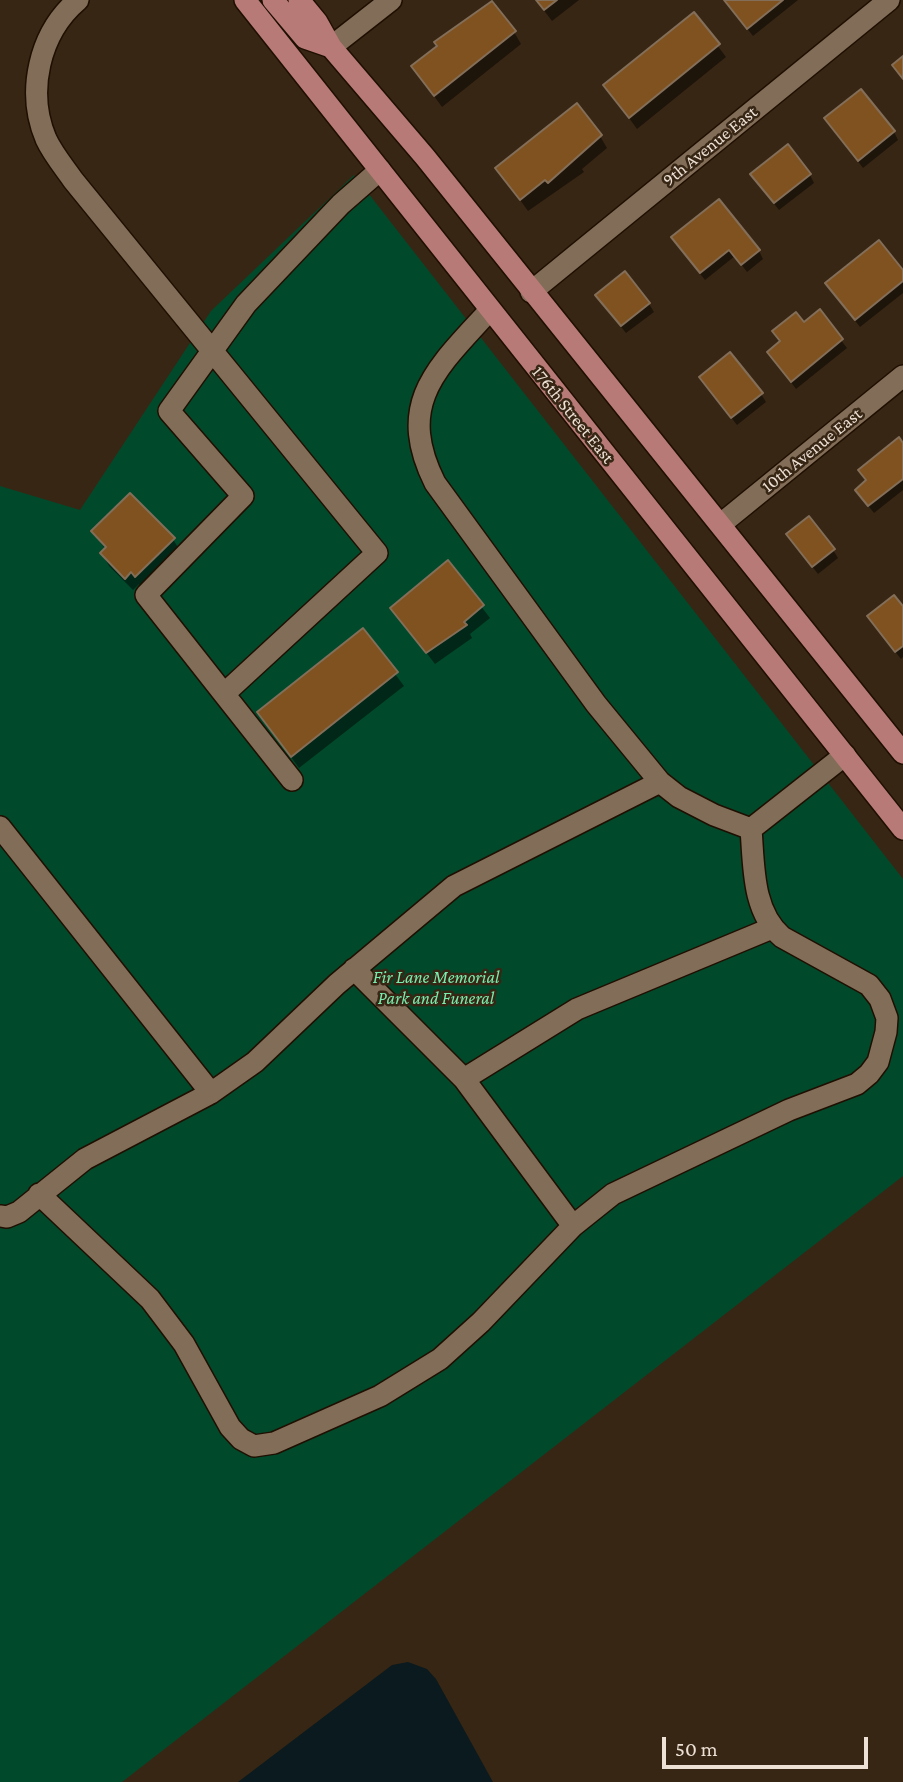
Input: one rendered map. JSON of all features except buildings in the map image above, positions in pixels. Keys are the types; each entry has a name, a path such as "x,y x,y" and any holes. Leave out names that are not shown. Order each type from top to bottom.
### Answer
{"main road":[{"name":"176th Street East","path":"245,0 489,311 903,829"},
{"path":"273,0 304,38 331,47"},
{"path":"299,0 331,47 425,157 903,752"}],"street":[{"path":"78,0 52,32 37,71 36,96 47,139 73,180 377,553 224,694"},
{"path":"331,47 391,0"},
{"name":"9th Avenue East","path":"531,292 889,0"},
{"path":"292,780 146,595 243,496 169,411 246,304 341,204 380,170"},
{"path":"489,311 444,361 422,397 419,428 427,467 435,483 596,704 660,782 702,809 751,829"},
{"name":"10th Avenue East","path":"721,524 903,376"},
{"path":"751,829 845,755"},
{"path":"0,1216 7,1217 19,1212 85,1159 211,1093 255,1062 354,969 430,904 472,875 660,782"},
{"path":"0,827 211,1093"},
{"path":"40,1194 150,1299 184,1344 230,1427 241,1439 254,1446 274,1443 357,1407 440,1359 481,1322 594,1207 623,1189 789,1110 857,1084 878,1062 884,1047 887,1018 880,999 869,985 782,937 772,928 757,890 751,829"},
{"path":"464,1079 577,1009 772,928"},
{"path":"354,969 391,1003 464,1079 573,1227"}],"green space":[{"name":"Fir Lane Memorial Park and Funeral","path":"354,175 903,879 903,1176 122,1782 0,1782 0,486 80,510 211,311"}],"shaded area":[{"path":"408,1662 427,1669 436,1679 493,1782 238,1782 392,1665"}]}
